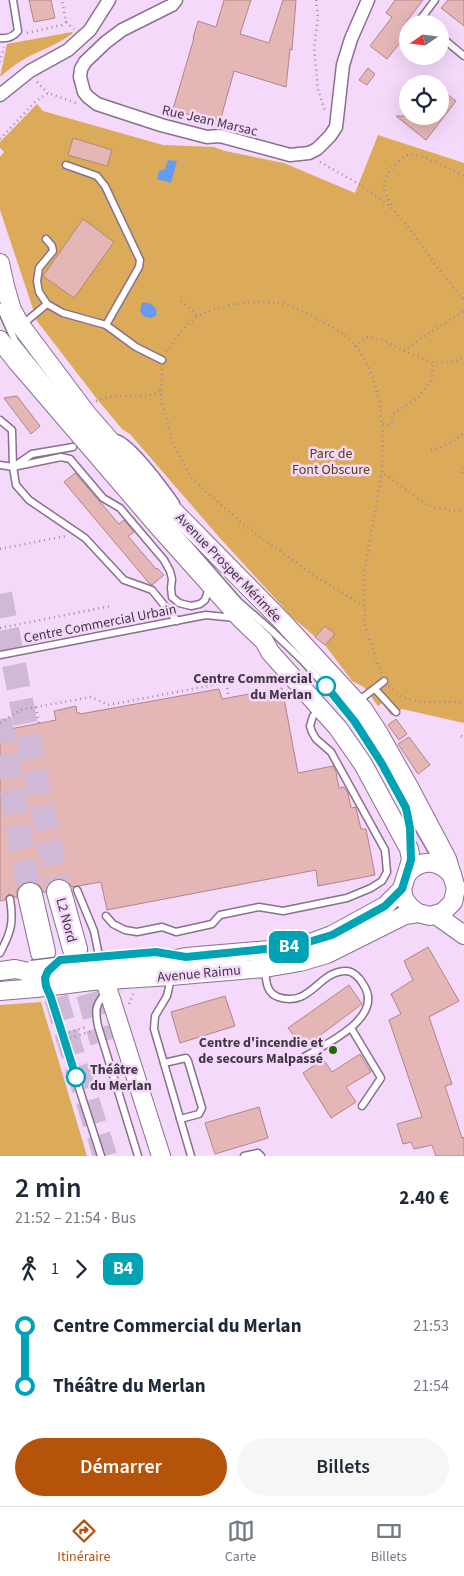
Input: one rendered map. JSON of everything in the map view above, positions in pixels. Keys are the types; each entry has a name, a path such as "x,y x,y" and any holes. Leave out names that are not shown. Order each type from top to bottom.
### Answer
{"highway":[{"name":"L2 Nord","path":"68,891 69,971"},
{"path":"20,897 69,971"}],"street":[{"path":"0,95 30,71 68,50 90,30 110,0"},
{"name":"Rue Jean Marsac","path":"176,0 172,5 122,30 85,62 81,69 80,77 84,92 97,104 160,125 208,137 220,136 290,155 317,149 336,127 343,65 351,39 368,0"},
{"name":"Avenue Prosper Mérimée","path":"0,263 4,286 12,310 21,326 89,416 155,492 288,627 358,703 378,732 440,842 446,870 456,888 460,902 436,915"},
{"name":"Avenue Prosper Mérimée","path":"0,340 43,394 207,581 241,619 264,641 270,652 338,728 363,764 409,849"},
{"path":"409,849 411,860 405,881 404,899 418,913 430,916 436,915 464,935"},
{"path":"405,881 419,864 426,862 446,870"},
{"name":"Avenue Raimu","path":"0,991 69,971 157,963 186,957 295,946 332,935 385,906 405,881"},
{"name":"Avenue Raimu","path":"69,971 147,978 266,968 300,962 327,954 393,920 405,915 418,913"},
{"path":"69,971 161,1156"}],"lane":[{"path":"3,39 14,36 18,31 13,0"},
{"path":"424,15 435,0"},
{"path":"449,44 464,56"},
{"path":"66,165 97,176 104,186 140,260 106,325"},
{"path":"46,238 53,251 39,268 37,281 39,292 47,304 63,313 106,325 136,347 162,360"},
{"path":"21,326 47,304"},
{"path":"0,307 15,341 64,402 238,601 303,661 349,713 446,870"},
{"path":"0,420 12,430 13,468 16,485 29,500 85,538 124,580 152,590 177,621"},
{"path":"116,438 126,443 163,484 176,503 181,518"},
{"path":"13,468 32,454 73,447"},
{"path":"0,465 13,468 61,457 70,459 103,498 120,508 164,560 172,579 172,597 179,603 191,606 200,604 205,600 209,588 207,581"},
{"name":"Centre Commercial Urbain","path":"0,655 206,615 241,619"},
{"path":"358,703 368,692 384,681"},
{"path":"375,689 396,712"},
{"path":"106,916 113,924 125,930 137,932 162,928 176,932 212,924 220,915 259,906 283,911 347,898 382,881 387,872 385,850 331,752 316,739 312,732 310,726 313,716 321,708"},
{"path":"406,808 410,828 409,849"},
{"path":"0,953 12,927 13,916 20,897"},
{"path":"266,950 267,986 276,997 287,1000 296,999 306,995 328,976 347,971 359,977 365,985 369,996 368,1005 362,1018 351,1028 304,1057"},
{"path":"69,971 98,1001 95,1010 98,1026 138,1156"},
{"path":"69,971 64,1039 101,1156"},
{"path":"171,976 167,996 154,1022 154,1029 191,1156"},
{"path":"351,1028 381,1078 362,1106"},
{"path":"164,1063 186,1058 202,1108 199,1114 180,1119"},
{"path":"244,1156 258,1153 261,1156"}],"path":[{"path":"62,0 66,22 72,26"},
{"path":"316,0 318,18 314,48 318,90 326,115"},
{"path":"14,36 62,25 66,22"},
{"path":"0,62 3,39"},
{"path":"40,85 48,93 84,105"},
{"path":"0,139 36,101 48,93"},
{"path":"299,154 318,160 359,184 391,207 464,300"},
{"path":"391,207 384,186 384,178 401,159 408,155 425,159 464,176"},
{"path":"181,301 198,316"},
{"path":"364,606 310,573 244,525 192,479 173,444 161,398 162,360 182,330 198,316 214,310 254,301 280,303 348,337 365,360 378,394 383,424 382,472 364,574 365,625 384,681 402,696 422,702 464,702"},
{"path":"404,351 464,311"},
{"path":"355,346 366,337 383,340 433,363 454,362 464,357"},
{"path":"383,424 392,425 393,414 420,397 432,379 433,363"},
{"path":"96,401 112,396 148,396 162,390"},
{"path":"431,450 445,447 464,433"},
{"path":"462,473 464,466"},
{"path":"382,472 427,505 453,511 464,511"},
{"path":"0,549 66,536"},
{"path":"0,628 111,606"},
{"path":"0,723 20,710 91,697 108,705 278,673"},
{"path":"226,683 228,698"},
{"path":"36,707 39,723"},
{"path":"64,1039 90,1032 98,1026"},
{"path":"64,1039 67,1032 87,1027"}],"green space":[{"path":"72,32 61,41 23,60 0,77 7,44"},
{"name":"Parc de Font Obscure","path":"37,104 43,111 163,145 214,147 284,163 355,193 378,135 464,163 464,723 402,709 391,715 382,703 378,706 364,687 352,681 325,645 293,618 219,537 130,434 122,429 37,321 0,210 0,157 4,152 0,148 0,142"},
{"path":"41,1002 87,1156 0,1156 0,1005"}],"water":[{"path":"168,160 177,161 171,183 157,179 159,171 165,169"},
{"path":"142,303 153,305 157,311 156,316 150,318 143,316 140,311"}],"building":[{"path":"29,0 51,0 55,18 34,22"},
{"path":"224,0 251,0 240,34 269,43 283,0 296,0 292,50 290,49 286,87 234,71 219,125 173,109 198,21 216,27"},
{"path":"395,0 423,0 411,15 399,15 399,44 387,59 370,46 392,17 386,13"},
{"path":"448,0 464,0 464,26 441,8"},
{"path":"368,68 375,74 367,85 359,80"},
{"path":"449,96 456,101 449,110"},
{"path":"407,125 438,125 426,140"},
{"path":"73,138 112,150 107,166 68,155"},
{"path":"83,219 114,242 74,298 43,276"},
{"path":"17,396 40,426 31,434 4,398"},
{"path":"75,473 119,524 124,520 134,532 128,536 156,569 164,575 152,585 64,482"},
{"path":"325,626 335,634 325,645 315,637"},
{"path":"282,688 298,773 333,766 339,788 344,787 348,793 351,808 356,807 361,829 366,829 375,875 318,886 316,870 107,910 101,882 72,887 63,879 56,879 49,883 44,893 40,886 34,882 27,882 20,885 17,891 17,898 9,894 5,900 0,901 0,731 56,720 54,711 76,706 77,713 80,714 219,689 222,699"},
{"path":"396,719 407,734 399,740 388,725"},
{"path":"409,737 430,765 418,774 398,744"},
{"path":"428,947 459,1001 429,1017 452,1084 445,1086 462,1138 464,1137 464,1156 436,1156 432,1145 414,1149 411,1142 403,1144 397,1124 422,1117 389,1020 401,1014 391,994 413,980 404,961"},
{"path":"349,985 362,1004 303,1048 288,1028"},
{"path":"225,996 235,1026 180,1043 171,1012"},
{"path":"360,1054 371,1072 346,1087 356,1102 331,1118 303,1073 323,1059 332,1072"},
{"path":"259,1107 268,1138 215,1154 205,1123"}],"tunnel":[{"path":"0,594 59,892"},
{"path":"0,719 30,895"},
{"path":"78,959 102,1042"},
{"path":"46,963 105,1156"}],"bus line":[{"name":"B4","path":"76,1077 46,986 45,978 48,971 60,960 156,952 186,957 295,946 332,935 385,906 402,889 411,860 409,849 410,828 406,808 382,764 355,722 326,686"}],"place":[{"name":"Centre Commercial du Merlan","path":"326,686"},
{"name":"Centre d'incendie et de secours Malpassé","path":"333,1050"},
{"name":"Théâtre du Merlan","path":"76,1077"}]}
